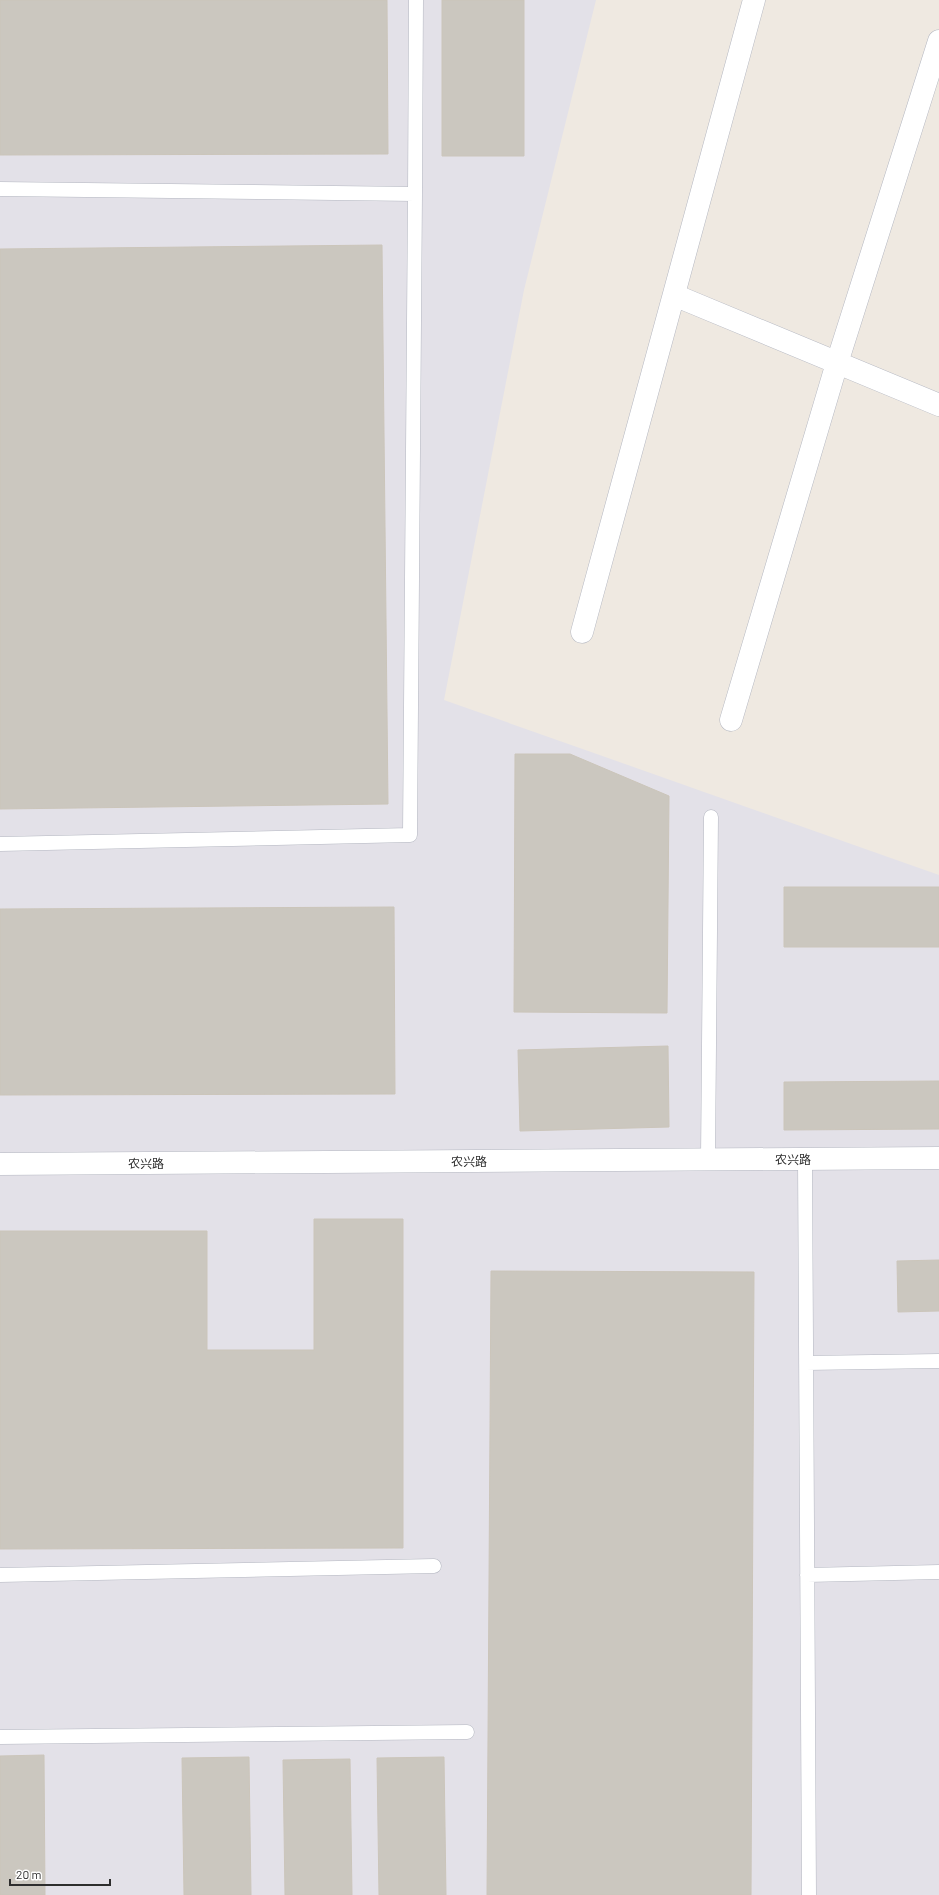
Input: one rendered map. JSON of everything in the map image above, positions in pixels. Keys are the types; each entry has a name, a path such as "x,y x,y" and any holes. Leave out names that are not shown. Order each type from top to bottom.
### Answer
{"street":[{"path":"582,632 754,0"},
{"path":"731,720 837,363 939,41"},
{"path":"674,295 939,405"},
{"name":"农兴路","path":"0,1164 939,1158"}],"lane":[{"path":"0,844 410,835 416,0"},
{"path":"0,188 415,194"},
{"path":"708,1159 711,817"},
{"path":"805,1159 809,1895"},
{"path":"806,1363 939,1361"},
{"path":"0,1575 434,1566"},
{"path":"808,1575 939,1572"},
{"path":"0,1738 467,1732"}],"shaded area":[{"path":"0,0 596,0 524,290 444,700 939,875 939,1895 0,1895"}],"building":[{"path":"0,0 387,0 388,154 0,155"},
{"path":"442,0 524,0 524,156 442,156"},
{"path":"382,245 388,804 0,809 0,249"},
{"path":"515,754 570,754 669,796 667,1013 514,1012"},
{"path":"784,887 939,887 939,947 784,947"},
{"path":"394,907 395,1094 0,1095 0,909"},
{"path":"668,1046 669,1127 520,1131 518,1050"},
{"path":"939,1081 939,1129 784,1130 784,1082"},
{"path":"314,1219 403,1219 403,1548 0,1549 0,1231 207,1231 207,1350 314,1350"},
{"path":"939,1260 939,1311 898,1312 897,1261"},
{"path":"491,1271 754,1272 751,1895 487,1895"},
{"path":"44,1755 45,1895 0,1895 0,1756"},
{"path":"249,1757 251,1895 184,1895 182,1758"},
{"path":"444,1757 446,1895 379,1895 377,1758"},
{"path":"350,1759 352,1895 285,1895 283,1760"}]}
